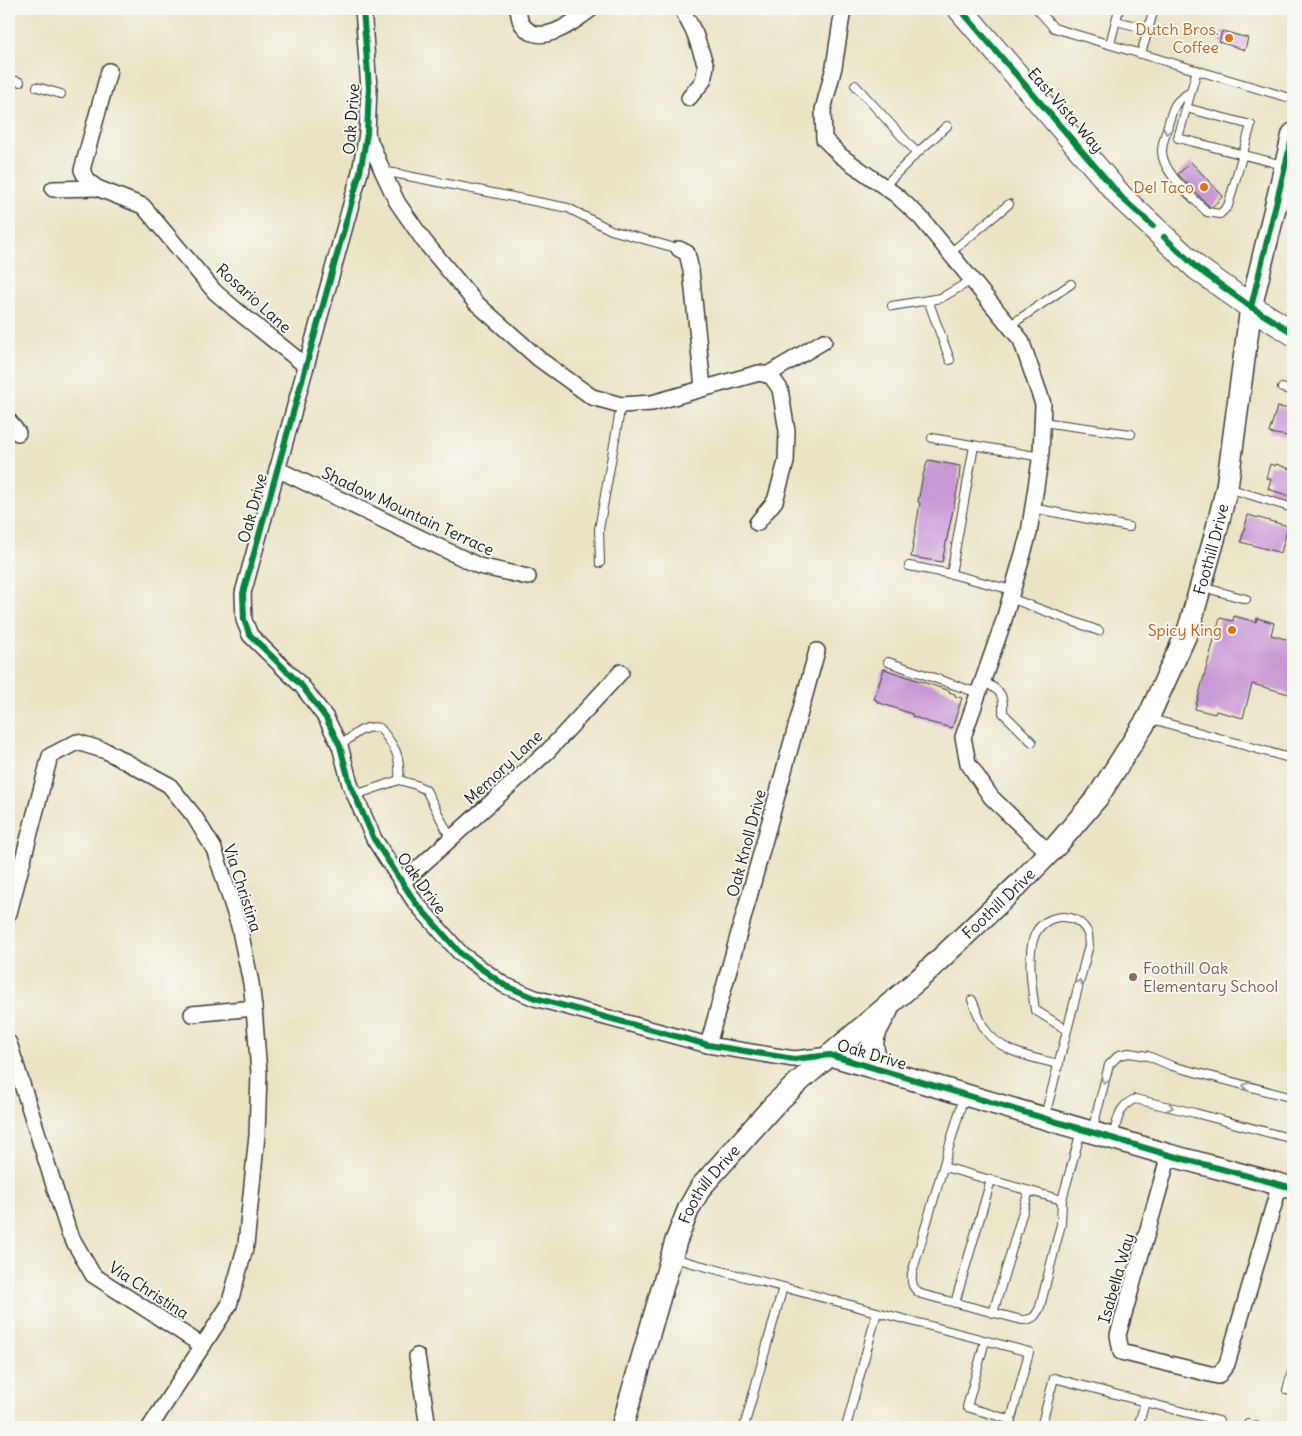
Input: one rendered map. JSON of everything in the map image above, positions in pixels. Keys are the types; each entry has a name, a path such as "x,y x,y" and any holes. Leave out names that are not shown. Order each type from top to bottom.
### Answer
{"main road":[{"name":"East Vista Way","path":"960,9 1123,199 1197,268 1251,307 1293,333"}],"street":[{"name":"Oak Drive","path":"363,9 369,88 367,134 360,172 243,593 244,620 250,635 302,686 326,718 340,746 350,784 374,838 415,902 461,954 504,985 535,998 708,1044 794,1059 830,1055 1169,1155 1287,1186"},
{"path":"518,9 521,23 529,32 543,35 566,27 591,9"},
{"path":"682,9 695,34 706,66 703,81 689,98"},
{"path":"843,9 834,67 823,110 824,139 841,156 896,195 921,218 950,253 1021,340 1043,404 1041,458 1029,533 1011,594 963,737 968,764 991,797 1049,853"},
{"path":"97,188 87,180 82,170 109,71"},
{"path":"367,134 397,202 424,241 475,302 539,359 592,397 622,405 652,402 759,373 771,376 780,389 787,431 786,462 775,501 757,523"},
{"name":"Foothill Drive","path":"622,1427 676,1240 689,1208 701,1187 774,1105 932,966 1049,853 1097,798 1148,718 1190,628 1227,487 1251,307 1293,134"},
{"path":"53,189 97,188"},
{"name":"Rosario Lane","path":"97,188 144,206 215,292 306,366"},
{"path":"679,249 687,254 692,270 703,388"},
{"path":"767,375 824,341"},
{"name":"Shadow Mountain Terrace","path":"277,469 479,566 528,577"},
{"name":"Oak Knoll Drive","path":"708,1044 817,651"},
{"name":"Memory Lane","path":"403,882 547,752 620,672"},
{"name":"Via Christina","path":"9,913 50,756 76,742 106,751 169,785 194,816 214,849 239,926 251,983 259,1073 257,1135 246,1245 228,1305 150,1427"},
{"path":"880,1070 873,1054 874,1033 897,996"},
{"path":"192,1014 254,1008"},
{"name":"Via Christina","path":"9,1043 16,1090 70,1233 93,1275 203,1346"},
{"name":"Isabella Way","path":"1169,1155 1118,1335 1121,1352 1218,1376 1227,1364 1287,1186"},
{"path":"417,1356 428,1427"}],"lane":[{"path":"1037,9 1054,28 1293,99"},
{"path":"1110,44 1119,9"},
{"path":"1141,54 1154,9"},
{"path":"1116,21 1148,29"},
{"path":"1197,70 1178,138 1285,166"},
{"path":"9,79 20,82"},
{"path":"855,84 917,153"},
{"path":"37,87 61,94"},
{"path":"1186,108 1251,125 1228,206 1220,214 1207,212 1170,173 1163,159 1162,150 1174,105 1180,98 1191,92"},
{"path":"884,186 917,153 948,126"},
{"path":"382,170 568,208 612,230 679,249"},
{"path":"950,253 1009,204"},
{"path":"892,306 941,298 972,280"},
{"path":"1009,326 1071,284"},
{"path":"928,300 950,360"},
{"path":"1282,388 1293,391"},
{"path":"600,563 599,529 622,405"},
{"path":"1042,422 1131,434"},
{"path":"932,438 1041,458"},
{"path":"951,574 974,446"},
{"path":"1227,487 1293,508"},
{"path":"1033,508 1129,527"},
{"path":"909,566 951,574 1011,594 1100,631"},
{"path":"1201,587 1246,599"},
{"path":"888,662 980,687 998,690 1004,700 1003,712 1032,742"},
{"path":"1148,718 1293,758"},
{"path":"340,746 362,729 372,726 380,728 395,748 399,770 398,780"},
{"path":"355,795 398,780 416,785 426,790 451,839"},
{"path":"1044,1118 1089,946 1088,934 1080,924 1069,918 1058,916 1045,922 1034,936 1031,958 1032,993 1035,1010 1067,1030"},
{"path":"972,1000 984,1028 1010,1051 1059,1064"},
{"path":"964,1095 911,1282 914,1290 921,1294 1022,1320 1030,1320 1037,1315 1040,1307 1061,1224 1062,1200 1109,1065 1119,1055 1129,1053 1148,1056 1172,1066 1293,1098"},
{"path":"1113,1138 1121,1108 1135,1099 1293,1139"},
{"path":"944,1167 1062,1200"},
{"path":"955,1303 991,1180"},
{"path":"993,1313 1029,1191"},
{"path":"671,1257 877,1312 985,1340 1029,1352 1010,1424 967,1407 985,1340"},
{"path":"744,1427 783,1287"},
{"path":"846,1427 877,1312"},
{"path":"1293,1369 1287,1390 1293,1392"},
{"path":"1040,1427 1054,1378 1218,1421"},
{"path":"1138,1427 1144,1402"},
{"path":"1247,1427 1248,1424 1258,1427"}],"building":[{"path":"1222,31 1248,38 1245,50 1219,42"},
{"path":"1191,162 1223,196 1212,207 1178,174"},
{"path":"1277,407 1293,409 1293,437 1269,433"},
{"path":"928,460 960,466 959,481 942,562 911,557 920,503 918,502"},
{"path":"1270,464 1275,466 1276,464 1293,470 1293,497 1268,489 1271,479 1266,478"},
{"path":"1248,515 1288,526 1281,553 1241,542"},
{"path":"1234,616 1256,622 1257,618 1274,623 1271,635 1293,641 1293,695 1252,684 1243,718 1216,711 1215,714 1195,709 1220,618 1233,621"},
{"path":"884,669 950,691 955,696 962,698 952,728 928,722 912,716 912,714 877,702 874,699"}],"cycle path":[{"path":"363,9 369,88 367,134 360,172 243,593 244,620 250,635 302,686 326,718 340,746 350,784 374,839 415,902 461,954 504,985 535,998 708,1045 794,1059 830,1055 1169,1155 1293,1188"},
{"path":"960,9 1123,199 1153,226"},
{"path":"1251,307 1293,134"},
{"path":"1164,237 1197,268 1251,307 1293,333"}],"place":[{"name":"Dutch Bros. Coffee","path":"1229,38"},
{"name":"Del Taco","path":"1204,187"},
{"name":"Spicy King","path":"1232,630"},
{"name":"Foothill Oak Elementary School","path":"1133,977"}]}
